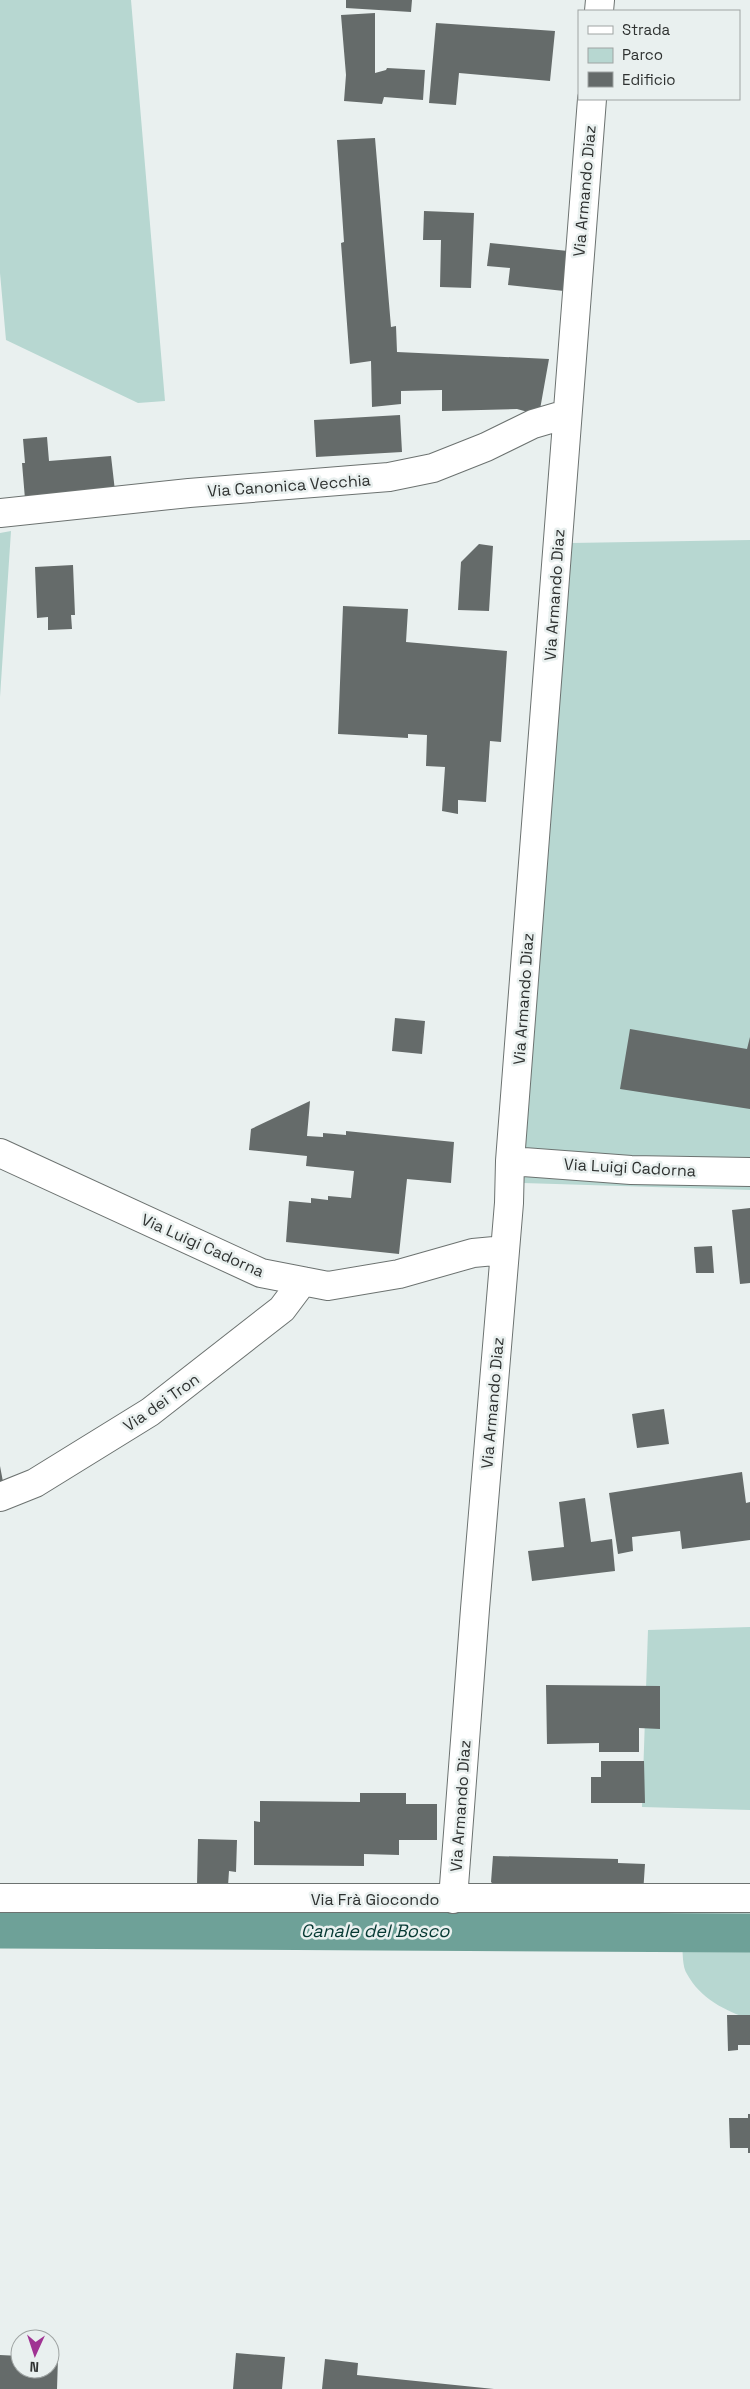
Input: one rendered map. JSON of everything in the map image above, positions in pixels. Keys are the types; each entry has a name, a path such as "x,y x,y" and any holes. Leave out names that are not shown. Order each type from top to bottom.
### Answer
{"street":[{"name":"Via Armando Diaz","path":"453,1899 592,100"},
{"name":"Via Canonica Vecchia","path":"0,513 189,492 389,477 433,468 486,447 533,424 567,414"},
{"name":"Via Luigi Cadorna","path":"0,1153 260,1272 328,1286 399,1274 473,1253 504,1250"},
{"name":"Via Luigi Cadorna","path":"510,1161 631,1170 750,1172"},
{"name":"Via dei Tron","path":"0,1497 35,1483 150,1412 282,1309 303,1281"},
{"name":"Via Frà Giocondo","path":"0,1898 750,1898"}],"green space":[{"path":"0,0 131,0 165,401 138,403 6,340 0,273"},
{"path":"11,531 0,697 0,533"},
{"path":"750,540 750,1190 523,1183 549,780 571,543"},
{"path":"750,1627 750,1810 642,1807 648,1630"},
{"path":"682,1943 750,1943 750,2019 723,2008 699,1990 685,1971"}],"building":[{"path":"346,0 412,0 411,12 346,8"},
{"path":"375,13 375,73 387,68 425,70 423,100 384,97 382,104 344,101 346,75 341,15"},
{"path":"436,23 555,31 550,81 459,73 456,105 429,103"},
{"path":"375,138 391,327 396,326 397,352 549,359 539,415 517,409 442,411 442,390 401,391 401,404 372,407 371,361 350,364 341,243 344,242 337,140"},
{"path":"424,211 474,213 471,288 440,287 441,240 423,240"},
{"path":"490,243 568,251 564,291 508,285 510,268 487,266"},
{"path":"400,415 402,452 316,457 314,420"},
{"path":"47,437 49,461 111,456 115,491 25,499 22,463 25,463 23,439"},
{"path":"479,544 493,546 489,611 458,610 461,562"},
{"path":"73,565 75,615 71,615 72,629 48,630 48,617 37,618 35,567"},
{"path":"343,606 408,609 406,642 507,651 501,742 490,741 486,802 458,800 458,814 442,811 445,767 426,766 427,735 408,734 408,738 338,734"},
{"path":"395,1018 425,1021 422,1054 392,1051"},
{"path":"630,1029 747,1049 750,1037 750,1109 620,1089"},
{"path":"310,1101 307,1136 323,1137 323,1133 346,1135 346,1131 454,1142 451,1183 407,1179 399,1254 286,1242 289,1201 311,1203 311,1198 328,1200 328,1196 351,1198 354,1171 306,1166 307,1156 249,1150 251,1129"},
{"path":"750,1208 750,1283 740,1284 732,1210"},
{"path":"712,1246 714,1273 696,1273 694,1247"},
{"path":"664,1409 669,1444 637,1448 632,1414"},
{"path":"0,1466 4,1487 0,1488"},
{"path":"742,1472 746,1503 750,1502 750,1540 682,1549 680,1531 632,1537 633,1551 618,1554 609,1493"},
{"path":"585,1498 591,1542 612,1539 615,1571 532,1581 528,1551 564,1547 559,1502"},
{"path":"546,1685 660,1686 660,1729 639,1728 639,1752 599,1752 599,1743 547,1744"},
{"path":"601,1761 644,1761 645,1803 591,1803 591,1777 601,1777"},
{"path":"360,1793 406,1793 406,1804 437,1804 437,1840 399,1840 399,1855 364,1854 364,1866 254,1865 254,1821 260,1822 260,1801 360,1802"},
{"path":"198,1839 237,1840 236,1872 229,1871 228,1886 197,1885"},
{"path":"493,1856 618,1859 618,1863 645,1864 643,1894 501,1892 491,1882"},
{"path":"727,2015 750,2015 750,2045 738,2045 738,2050 728,2051"},
{"path":"748,2114 750,2114 750,2153 748,2153 748,2148 730,2148 729,2118 748,2118"},
{"path":"236,2353 285,2357 282,2389 233,2389"},
{"path":"0,2355 10,2356 10,2379 57,2379 57,2389 0,2389"},
{"path":"325,2359 358,2363 357,2375 494,2389 322,2389"}],"waterway":[{"name":"Canale del Bosco","path":"0,1929 750,1933"}]}
